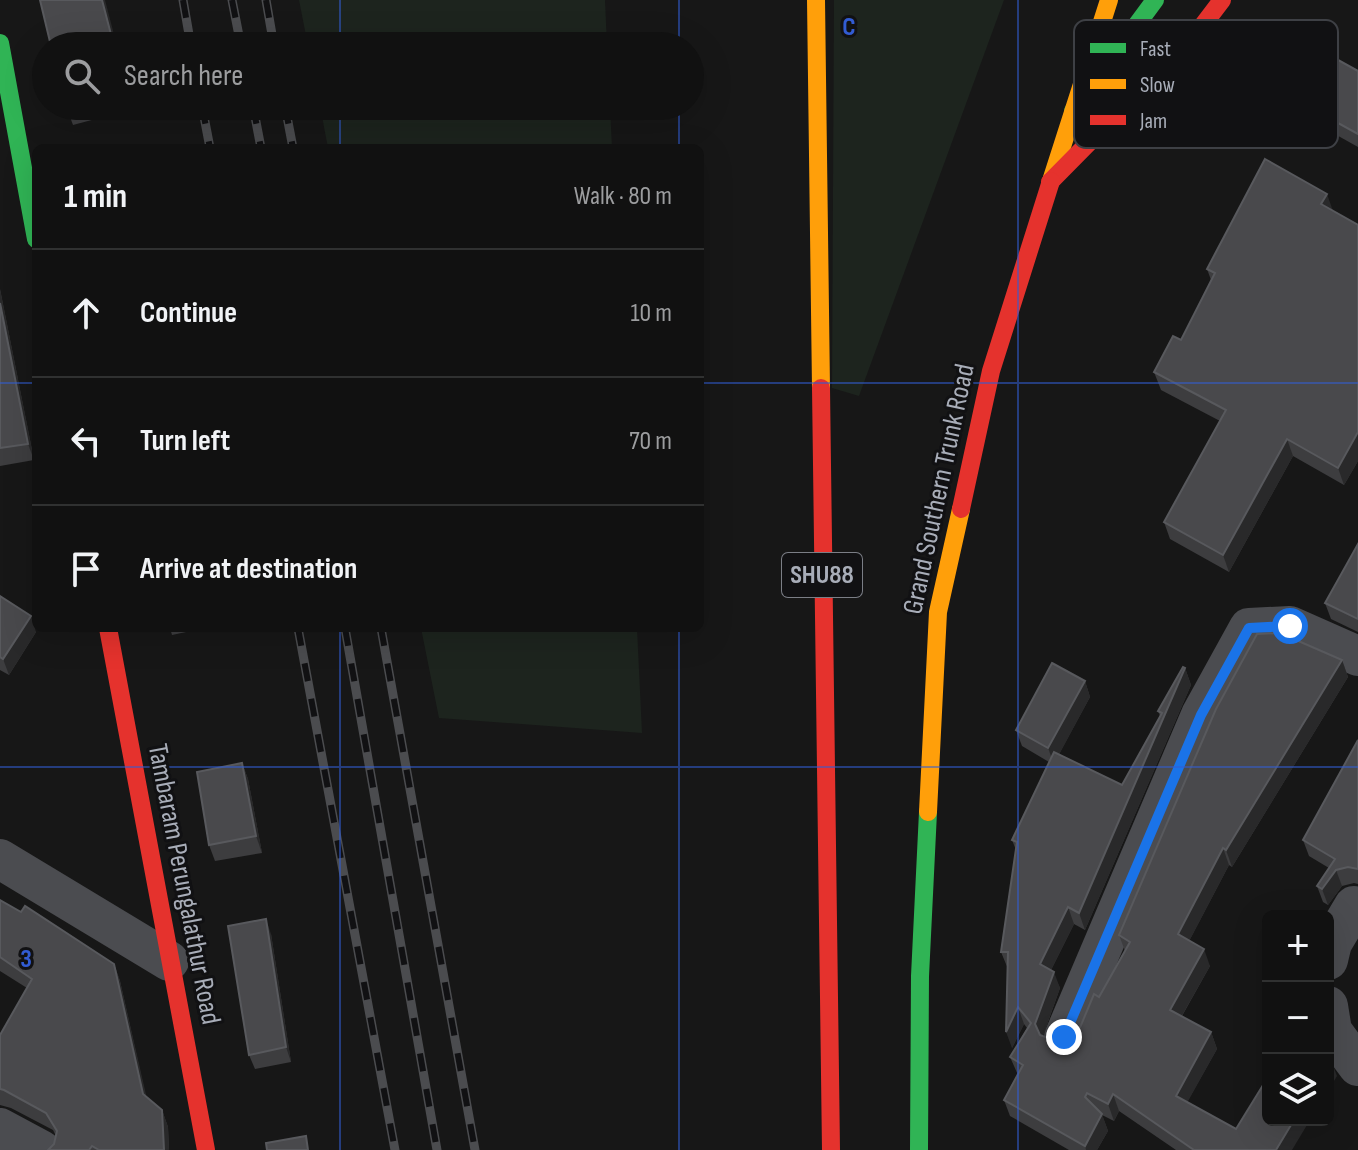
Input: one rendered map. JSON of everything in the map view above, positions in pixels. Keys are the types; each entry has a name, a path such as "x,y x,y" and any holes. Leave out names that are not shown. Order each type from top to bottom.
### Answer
{"main road":[{"name":"SHU88","path":"816,0 831,1150"},
{"name":"Grand Southern Trunk Road","path":"1103,20 1109,0"},
{"path":"1140,20 1155,0"},
{"path":"1207,20 1222,0"},
{"path":"0,43 32,217"},
{"name":"Grand Southern Trunk Road","path":"919,1150 920,976 938,612 991,371 1074,108"},
{"path":"1050,182 1084,148"},
{"name":"Tambaram Perungalathur Road","path":"109,632 206,1150"}],"street":[{"path":"1064,1037 1201,715 1249,628 1290,626 1358,656"},
{"path":"0,859 169,961"},
{"path":"1334,940 1354,906"},
{"path":"1334,1034 1358,1066"},
{"path":"0,1128 41,1150"}],"shaded area":[{"path":"299,0 605,0 606,32 305,32"},
{"path":"834,0 1004,0 859,396 832,388"},
{"path":"323,120 611,120 612,144 327,144"},
{"path":"422,632 637,632 642,733 439,718"}],"building":[{"path":"40,0 102,0 110,32 48,32"},
{"path":"1338,60 1358,71 1358,134 1338,123"},
{"path":"1265,159 1327,194 1321,204 1358,225 1358,432 1338,468 1287,439 1223,555 1164,522 1226,410 1154,372 1173,336 1181,340 1215,273 1207,269"},
{"path":"0,303 28,444 0,448"},
{"path":"1358,544 1358,619 1325,603"},
{"path":"0,596 31,616 3,659 0,657"},
{"path":"1280,633 1342,660 1226,850 1223,848 1178,934 1204,949 1170,1010 1211,1032 1176,1096 1236,1129 1262,1087 1262,1126 1290,1126 1276,1150 1194,1150 1113,1094 1108,1104 1087,1093 1085,1097 1102,1114 1085,1146 1004,1100 1023,1065 1010,1057 1031,1023 1018,1007 1006,1032 1008,952 1001,952 1017,842 1012,840 1054,752 1122,785 1162,713 1158,711 1185,668 1079,913 1068,907 1040,964 1054,972 1035,1024 1040,1035 1060,1043 1071,1039 1079,1030 1094,994 1099,997 1130,942 1119,935 1216,709 1257,634"},
{"path":"1052,663 1085,681 1048,748 1016,730"},
{"path":"1358,740 1358,869 1348,867 1336,870 1322,889 1317,886 1335,859 1303,840"},
{"path":"242,763 256,836 209,845 197,772"},
{"path":"0,900 21,912 25,906 114,964 143,1094 162,1110 164,1150 99,1150 92,1146 89,1150 48,1150 54,1144 57,1131 46,1113 0,1089 0,1035 32,979 0,957"},
{"path":"266,919 286,1047 249,1055 228,926"},
{"path":"306,1136 308,1150 267,1150 266,1143"}],"railway":[{"path":"183,0 189,32"},
{"path":"232,0 238,32"},
{"path":"266,0 272,32"},
{"path":"205,120 209,144"},
{"path":"256,120 260,144"},
{"path":"288,120 292,144"},
{"path":"299,632 395,1150"},
{"path":"346,632 437,1150"},
{"path":"382,632 475,1150"}],"traffic: fast":[{"path":"1140,20 1155,0"},
{"path":"0,43 32,217"},
{"path":"919,1150 920,976 928,812"}],"traffic: slow":[{"path":"816,0 821,388"},
{"path":"1103,20 1109,0"},
{"path":"1051,181 1074,109"},
{"path":"928,812 938,612 961,509"}],"traffic: jam":[{"path":"1207,20 1222,0"},
{"path":"1050,182 1084,148"},
{"path":"961,509 991,371 1051,181"},
{"path":"821,388 831,1150"},
{"path":"109,632 206,1150"}],"route":[{"path":"1064,1037 1201,715 1228,660 1249,628 1290,626"}]}
